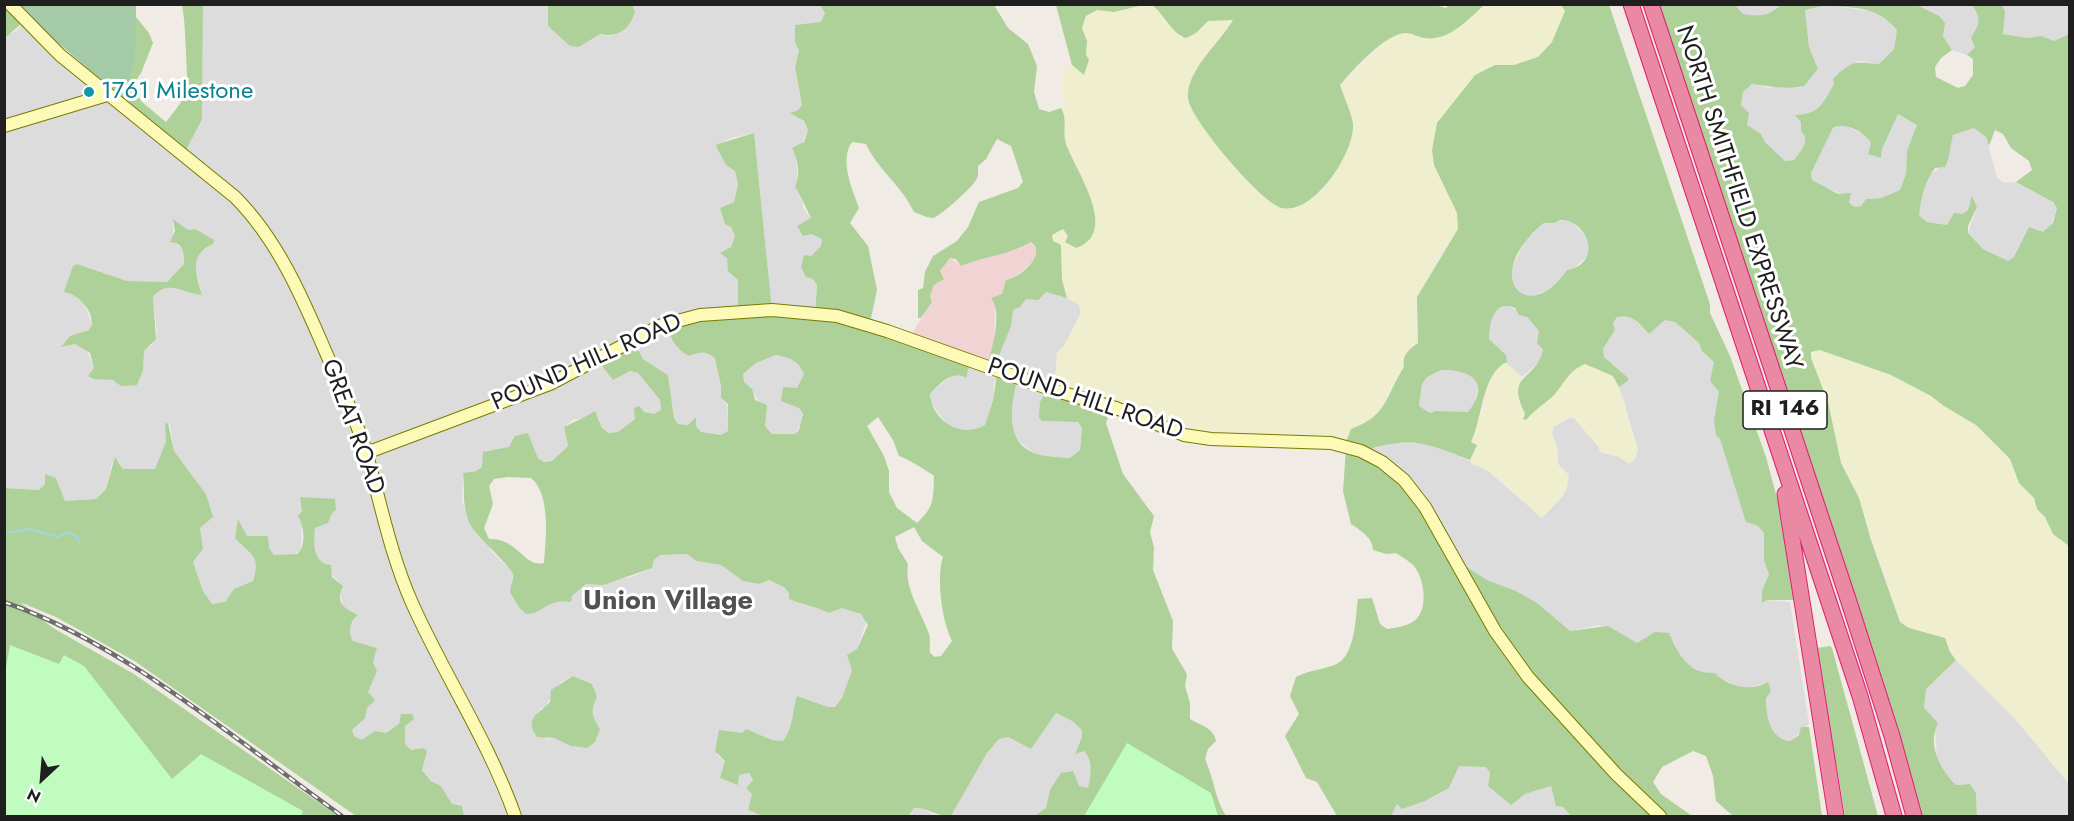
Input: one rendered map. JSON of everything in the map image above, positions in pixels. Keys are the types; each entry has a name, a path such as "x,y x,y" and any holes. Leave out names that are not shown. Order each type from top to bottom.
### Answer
{"highway":[{"name":"NORTH SMITHFIELD EXPRESSWAY","path":"1631,4 1860,696 1894,816"},
{"name":"NORTH SMITHFIELD EXPRESSWAY","path":"1651,4 1849,602 1914,816"},
{"path":"1781,459 1835,815"}],"street":[{"name":"GREAT ROAD","path":"10,4 28,26 107,95 220,185 250,212 279,254 303,301 348,403 366,453 396,562 412,604 493,764 515,816"},
{"path":"4,126 107,95"},
{"name":"POUND HILL ROAD","path":"366,453 550,384 662,325 699,315 772,310 837,316 1053,390 1116,408 1184,435 1211,439 1331,443 1361,451 1382,462 1404,480 1425,507 1495,631 1528,677 1616,774 1660,816"}],"shaded area":[{"path":"203,5 548,5 548,26 578,47 600,34 610,36 621,31 635,11 632,5 820,5 825,13 821,22 813,25 798,24 799,49 795,67 802,105 797,111 808,130 796,155 798,182 795,187 802,197 803,208 811,218 806,223 800,224 810,234 822,239 821,246 811,256 813,279 817,285 815,314 772,310 754,133 730,138 717,146 726,165 735,171 738,184 734,202 720,208 725,224 731,227 735,236 727,258 738,280 738,311 689,356 698,352 708,352 716,358 721,398 727,404 729,431 721,435 700,432 696,426 696,418 688,425 678,424 674,418 668,375 643,359 634,342 630,371 638,373 660,400 661,410 654,414 644,412 618,432 609,433 602,428 599,419 574,419 564,427 568,446 552,461 544,462 538,458 528,433 509,447 498,451 489,450 483,467 476,471 463,473 462,500 468,521 488,542 491,551 510,569 513,574 512,583 538,612 548,603 570,601 572,596 586,584 632,577 652,568 654,560 660,555 687,554 696,561 721,565 743,581 758,584 768,580 784,587 789,593 789,599 804,605 819,607 829,613 842,608 858,612 867,620 850,663 852,670 842,698 835,707 828,707 797,696 790,733 783,741 772,740 746,729 742,733 733,734 722,730 717,755 725,761 725,768 738,784 739,775 748,773 753,780 746,788 752,794 748,810 763,816 464,816 452,804 441,786 431,781 422,769 423,748 411,750 405,744 405,726 410,721 386,733 362,740 354,736 352,730 365,718 368,687 377,671 373,662 377,648 353,641 349,634 350,626 358,615 346,611 343,607 340,592 343,586 317,559 313,538 315,528 328,523 332,513 302,511 301,551 284,557 274,555 269,548 247,536 238,520 241,545 254,554 257,570 253,581 234,589 225,602 212,604 203,591 193,562 203,549 200,528 205,521 211,519 206,494 174,451 170,424 165,424 167,442 155,469 123,469 119,461 112,463 106,489 96,499 65,501 56,478 45,475 45,484 39,490 5,488 4,36 16,31 27,19 163,138 202,118","holes":["173,220 188,230 195,229 213,244 198,254 194,264 202,295 169,287 158,291 153,297 157,333 152,345 144,351 143,371 137,385 99,378 86,349 75,344 62,346 70,336 89,330 92,324 84,303 64,292 77,264 127,281 167,282 184,264 183,249 173,242","573,676 592,684 593,718 600,729 587,748 571,746 554,738 547,740 539,709 545,707 561,682"]},
{"path":"1735,5 1781,5 1770,14 1761,17 1743,14"},
{"path":"1826,5 1877,12 1885,17 1897,31 1894,49 1879,64 1858,61 1833,80 1834,84 1821,105 1811,114 1796,116 1801,122 1801,131 1806,136 1806,143 1794,160 1785,161 1765,142 1761,134 1747,125 1741,105 1743,92 1752,84 1769,88 1780,85 1800,88 1812,76 1818,69 1809,47 1805,10"},
{"path":"1917,5 1972,5 1980,15 1981,22 1972,38 1975,47 1972,53 1967,55 1952,50 1943,36 1939,16"},
{"path":"2002,5 2069,5 2069,34 2054,41 2041,36 2027,38 2002,34"},
{"path":"1898,114 1918,125 1907,151 1906,175 1900,190 1881,198 1866,199 1861,206 1854,207 1844,195 1815,184 1811,173 1833,128 1845,125 1868,137 1881,158 1882,149"},
{"path":"1974,127 1986,137 1997,178 2005,183 2016,182 2053,202 2057,208 2050,228 2043,232 2028,233 2014,257 2008,262 1983,249 1968,233 1977,207 1972,197 1968,210 1947,225 1927,222 1919,215 1920,200 1930,175 1940,167 1953,135"},
{"path":"1565,220 1572,222 1589,240 1591,247 1588,256 1573,269 1567,270 1548,290 1532,296 1521,294 1512,286 1511,279 1513,266 1525,241 1544,223"},
{"path":"1031,242 1037,251 1034,261 1012,279 996,304 993,346 988,364 912,340 914,330 932,302 930,296 940,271 950,258 962,266 978,259 1020,248"},
{"path":"1046,292 1067,298 1079,305 1081,313 1064,346 1057,353 1056,370 1042,421 1078,422 1082,428 1080,450 1070,458 1038,455 1015,437 1011,423 1017,375 994,381 993,399 985,425 978,429 959,430 946,424 931,402 930,394 936,388 953,375 961,375 965,378 971,360 1011,326 1012,310 1020,307 1026,299"},
{"path":"1508,305 1527,317 1539,331 1543,350 1540,361 1522,377 1506,363 1506,355 1489,339 1489,326 1495,311"},
{"path":"1625,315 1633,318 1649,334 1665,320 1675,322 1699,343 1702,351 1715,362 1710,380 1719,392 1716,435 1720,438 1758,526 1764,533 1764,561 1769,574 1762,591 1762,603 1767,600 1790,602 1809,724 1790,741 1777,737 1769,725 1766,707 1767,683 1742,689 1715,673 1707,673 1687,665 1677,653 1669,633 1650,637 1637,643 1599,625 1570,631 1514,590 1489,581 1468,568 1363,451 1392,443 1422,443 1442,447 1487,470 1542,518 1562,497 1563,472 1558,464 1557,448 1552,434 1553,427 1569,418 1574,418 1599,447 1600,452 1620,457 1629,463 1638,449 1619,387 1628,381 1604,357 1603,349 1615,330 1613,323 1617,317"},
{"path":"776,355 791,357 800,364 804,374 797,388 803,419 795,434 773,434 765,426 761,404 744,382 743,374 756,363"},
{"path":"1441,370 1466,371 1476,378 1478,387 1474,405 1468,413 1436,411 1430,413 1419,406 1422,384 1427,377"},
{"path":"1956,660 2018,722 2069,784 2069,816 1977,816 1976,793 1970,784 1956,785 1943,772 1937,759 1935,728 1924,708 1926,689"},
{"path":"1056,713 1072,721 1082,730 1082,737 1075,753 1084,751 1088,754 1091,775 1088,789 1079,786 1050,790 1046,808 1034,816 951,816 987,753 999,738 1008,737 1031,749"},
{"path":"1459,766 1486,767 1490,773 1488,786 1510,804 1525,794 1551,786 1556,806 1563,807 1571,816 1391,816 1397,804 1403,808 1425,801 1449,788"},
{"path":"914,808 921,808 936,816 908,816"}],"green space":[{"path":"1056,4 1143,5 1114,12 1097,10 1086,16 1082,28 1087,41 1086,55 1089,60 1084,75 1072,65"},
{"path":"1431,4 1446,8 1449,5 1484,5 1457,29 1441,37 1424,38 1408,33 1397,35 1388,39 1361,62 1340,85 1353,124 1347,150 1340,165 1319,192 1307,202 1294,208 1282,208 1272,203 1244,177 1200,123 1188,98 1192,77 1233,20 1208,21 1196,33 1186,38 1176,32 1152,5"},
{"path":"4,5 27,19 7,36 5,36"},
{"path":"21,5 135,5 135,52 131,75 122,98 35,23"},
{"path":"123,5 136,5 136,17 149,33 153,43 141,73 131,88 142,102 166,122 184,96 187,82 182,5 203,5 202,119 185,152 115,98 124,86"},
{"path":"548,5 632,5 635,11 630,23 623,31 613,35 600,34 579,47 570,46 548,26"},
{"path":"820,5 994,5 1008,28 1028,44 1037,66 1034,92 1039,109 1049,112 1061,108 1063,112 1066,144 1091,200 1095,215 1095,229 1089,240 1076,248 1065,242 1068,236 1063,229 1052,235 1053,241 1061,245 1062,280 1067,298 1046,292 1038,300 1026,299 1020,307 1013,310 1011,326 995,365 988,364 996,321 996,312 991,298 1002,294 1006,280 1018,275 1030,265 1036,253 1031,242 1014,250 961,266 956,259 950,258 940,271 944,279 934,285 930,296 932,302 921,318 918,318 918,290 923,288 925,272 933,256 957,241 968,227 979,202 1018,188 1023,182 1011,146 997,139 986,159 978,166 978,177 974,184 933,218 914,212 866,144 852,142 848,149 847,166 850,184 859,208 850,223 868,246 877,290 869,327 971,360 966,378 951,376 930,394 936,412 949,425 958,428 976,429 985,425 993,400 998,368 1018,375 1012,409 1014,431 1018,441 1026,449 1037,454 1070,458 1080,450 1082,428 1078,422 1042,421 1039,417 1040,402 1048,388 1111,406 1106,423 1123,474 1154,516 1150,532 1154,548 1153,570 1173,621 1172,649 1187,674 1185,686 1190,703 1190,719 1206,727 1215,737 1216,741 1208,749 1205,759 1219,803 1226,816 1034,816 1046,808 1050,790 1061,773 1073,771 1079,786 1088,788 1089,784 1091,769 1089,759 1084,751 1075,754 1082,737 1082,730 1072,721 1056,713 1031,749 1008,737 999,739 987,753 951,816 914,808 908,816 763,816 748,810 752,794 746,788 753,780 749,773 739,775 738,785 720,778 725,761 715,751 719,730 742,733 746,729 772,740 783,741 791,725 797,696 828,707 835,707 842,698 852,670 847,655 857,649 868,625 861,614 842,608 829,613 794,601 789,599 789,593 784,587 769,580 759,584 743,581 721,565 696,561 687,554 660,555 654,560 652,568 603,585 586,584 572,596 571,602 550,604 537,612 526,614 510,592 513,576 511,570 468,520 463,473 476,471 482,467 483,452 509,447 515,436 528,433 538,458 544,462 552,461 568,446 564,427 595,411 602,428 609,433 618,432 635,419 634,408 639,406 644,412 654,414 661,410 660,400 638,373 630,371 613,380 599,362 634,342 643,359 668,375 674,418 678,424 688,425 696,417 696,426 701,432 721,435 728,431 728,404 721,398 715,358 706,353 689,356 684,353 674,343 666,325 738,311 738,280 728,271 727,258 720,253 731,247 735,236 731,227 725,224 720,208 734,202 738,184 735,171 726,165 716,146 718,144 754,133 772,310 815,314 817,285 813,279 806,277 801,267 804,255 811,256 821,246 822,239 811,234 803,236 797,226 811,218 795,187 798,168 792,148 804,142 808,130 804,121 790,113 797,111 802,105 795,67 799,50 795,42 795,25 821,22 825,13","holes":["776,355 793,360 802,369 804,374 797,388 783,387 781,401 799,408 803,414 799,430 795,434 772,434 765,426 767,405 755,400 752,389 744,382 743,374 756,363","878,417 893,440 899,456 934,476 932,502 917,523 897,508 889,492 889,471 884,456 867,426","531,478 537,485 542,495 546,518 544,563 531,561 507,543 489,539 484,528 493,504 489,486 494,479","914,527 922,541 943,557 940,576 941,599 945,622 952,641 941,656 935,657 930,653 929,634 908,582 908,564 898,548 895,537"]},
{"path":"1152,5 1163,13 1177,35 1196,33 1208,21 1217,18 1233,19 1190,83 1188,100 1210,137 1251,185 1281,208 1298,208 1320,193 1330,180 1345,152 1353,125 1340,85 1389,38 1406,33 1426,38 1462,26 1484,5 1561,5 1565,11 1552,42 1538,58 1514,65 1495,65 1437,123 1434,165 1457,213 1458,229 1452,241 1439,255 1415,313 1418,343 1408,350 1404,367 1387,394 1383,409 1370,422 1351,429 1344,447 1203,436 1050,386 1056,370 1057,353 1064,346 1081,313 1079,305 1067,298 1062,280 1061,245 1053,241 1051,235 1063,229 1067,233 1065,242 1092,236 1096,218 1088,189 1066,144 1061,74 1072,65 1078,72 1086,55 1087,41 1082,28 1090,12 1097,10 1114,12"},
{"path":"1561,5 1609,5 1710,304 1710,313 1730,356 1766,457 1785,528 1795,600 1767,600 1762,603 1762,591 1769,574 1764,561 1764,533 1758,526 1746,522 1720,439 1716,435 1714,421 1719,392 1710,381 1714,362 1702,351 1699,343 1675,322 1665,320 1649,334 1632,318 1617,317 1613,323 1615,330 1603,349 1604,357 1628,378 1628,381 1619,387 1613,376 1585,364 1574,371 1551,398 1526,420 1523,419 1525,413 1518,391 1520,384 1534,368 1543,350 1537,343 1539,331 1527,317 1519,315 1515,308 1502,307 1494,314 1489,339 1506,355 1507,362 1499,367 1488,386 1471,442 1477,445 1470,460 1420,443 1396,443 1366,450 1403,481 1452,551 1468,568 1489,581 1514,590 1537,603 1570,631 1608,626 1637,643 1655,632 1669,633 1680,655 1698,670 1715,673 1733,685 1754,687 1768,682 1771,691 1766,698 1767,712 1770,725 1777,736 1790,741 1799,735 1801,727 1809,727 1822,816 1733,816 1716,801 1713,776 1706,756 1693,751 1662,767 1653,782 1661,794 1692,816 1571,816 1563,807 1556,806 1551,786 1525,794 1511,805 1488,786 1490,773 1486,767 1459,766 1449,788 1425,801 1402,809 1397,804 1391,816 1337,816 1317,782 1306,778 1285,736 1299,714 1290,696 1296,677 1332,666 1346,655 1353,637 1358,599 1372,598 1380,624 1387,629 1411,623 1419,616 1422,609 1424,601 1422,584 1412,564 1396,553 1386,554 1373,550 1368,538 1351,524 1343,491 1346,448 1344,447 1351,429 1372,418 1384,405 1404,367 1405,356 1418,343 1417,297 1458,229 1457,213 1434,165 1432,150 1437,123 1475,75 1495,65 1514,65 1538,57 1552,42 1565,11","holes":["1560,220 1578,226 1584,234 1589,251 1586,259 1579,266 1567,270 1552,287 1537,295 1525,295 1516,288 1512,276 1515,261 1525,242 1544,223 1554,223","1441,370 1462,372 1475,380 1478,393 1468,412 1436,411 1430,413 1419,406 1422,384 1427,377"]},
{"path":"1656,5 1735,5 1743,14 1764,15 1781,5 1826,5 1917,5 1939,16 1945,23 1943,36 1952,50 1941,58 1935,67 1936,77 1958,88 1965,86 1973,75 1973,59 1967,55 1975,47 1971,38 1979,21 1972,5 2002,5 2005,11 2003,34 2027,38 2041,36 2054,41 2069,34 2069,546 2053,534 2045,517 2037,509 2034,498 2019,483 2010,459 1976,425 1931,396 1891,375 1820,350 1811,352 1811,358 1828,402 1841,463 1859,498 1900,622 1909,628 1945,638 1956,660 1926,689 1924,708 1938,723 1934,740 1940,764 1956,785 1970,784 1976,793 1977,816 1922,816","holes":["1826,5 1857,8 1881,16 1897,30 1894,49 1879,64 1849,65 1833,79 1834,84 1819,107 1810,113 1795,115 1801,122 1805,142 1794,160 1785,161 1765,142 1761,134 1747,125 1749,113 1741,105 1743,92 1752,84 1785,88 1804,86 1818,69 1809,47 1805,10","1898,114 1917,125 1907,151 1906,174 1900,190 1881,198 1866,199 1861,206 1854,207 1849,202 1851,193 1838,194 1812,180 1811,173 1833,128 1848,127 1864,135 1871,143 1868,154 1881,158 1882,149","1974,128 1986,137 1989,146 1995,130 2003,134 2011,148 2029,161 2032,170 2016,182 2053,202 2057,208 2053,223 2043,232 2029,227 2014,257 2008,261 1983,249 1968,233 1968,226 1977,207 1972,196 1968,210 1962,214 1954,213 1947,225 1927,222 1919,215 1926,184 1935,168 1945,167 1953,135"]},
{"path":"173,219 188,230 195,229 214,240 213,244 205,248 197,259 196,273 202,295 170,288 159,291 153,297 156,339 144,351 143,371 137,385 121,386 113,380 94,379 88,376 94,368 90,353 75,344 61,347 70,336 89,330 92,324 90,313 84,304 75,296 64,292 73,266 77,264 127,281 167,282 184,264 181,246 170,242 175,231"},
{"path":"1820,350 1891,375 1931,396 1976,425 2010,459 2019,483 2034,498 2037,509 2045,517 2053,534 2069,546 2069,784 2018,722 1956,660 1945,638 1909,628 1900,622 1884,571 1845,467 1841,463 1828,402 1811,358 1812,352"},
{"path":"1506,363 1522,377 1517,398 1525,413 1552,397 1576,368 1591,365 1613,376 1624,400 1630,428 1638,449 1636,458 1629,464 1620,457 1600,452 1599,447 1574,418 1569,418 1553,427 1552,434 1557,448 1558,464 1569,475 1567,488 1562,497 1541,518 1515,492 1487,470 1472,464 1470,460 1477,445 1471,442 1473,432 1483,409 1486,393 1497,367"},
{"path":"168,423 174,451 206,494 213,517 200,528 203,549 193,562 203,591 212,604 225,602 234,589 253,581 255,560 235,538 238,519 247,536 268,536 269,548 274,555 297,554 303,542 302,525 298,516 302,511 300,497 335,499 336,510 332,513 328,523 315,528 316,551 321,561 331,565 332,577 343,586 341,602 358,615 350,627 353,641 377,648 373,662 377,671 368,692 375,700 367,708 365,718 352,730 354,736 362,740 375,731 386,733 399,724 401,714 412,714 414,719 405,726 405,744 411,750 423,748 427,751 422,770 431,781 441,786 452,804 462,806 464,816 356,816 136,662 58,618 20,602 53,628 134,674 338,816 5,816 5,488 39,490 45,484 45,474 56,478 65,501 96,499 106,489 115,457 123,469 155,469 166,442 165,424"},
{"path":"10,645 59,664 64,655 84,666 172,779 201,754 303,811 301,816 5,816 4,679"},
{"path":"1830,646 1878,816 1845,816 1837,767 1818,707 1810,649"},
{"path":"573,676 592,684 597,697 593,713 600,729 595,742 587,748 571,746 554,738 537,737 532,725 534,716 550,702 551,690"},
{"path":"1127,743 1211,793 1218,816 1084,816"}],"waterway":[{"path":"4,533 31,529 58,537 68,532 76,536 80,543"}],"railway":[{"path":"4,602 49,620 137,669 221,727 342,816"}],"place":[{"name":"1761 Milestone","path":"89,92"}],"district":[{"name":"Union Village","path":"668,602"}]}
